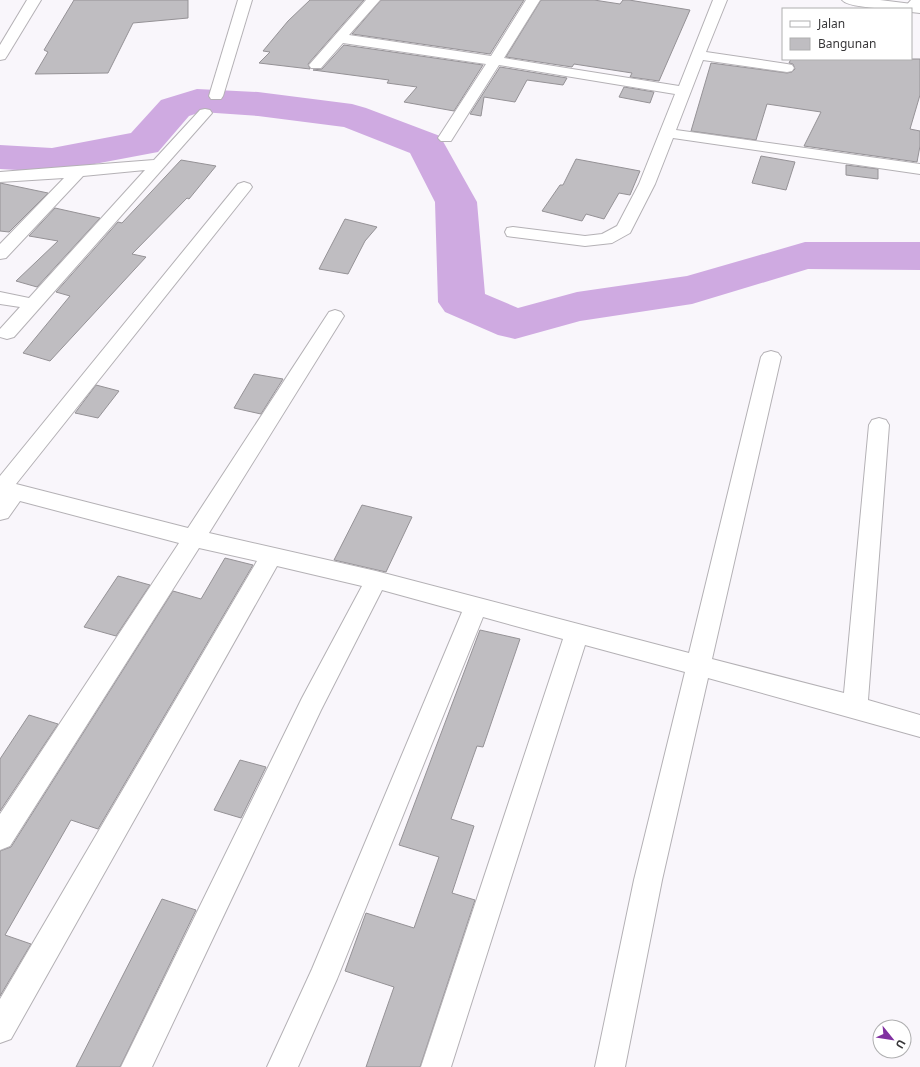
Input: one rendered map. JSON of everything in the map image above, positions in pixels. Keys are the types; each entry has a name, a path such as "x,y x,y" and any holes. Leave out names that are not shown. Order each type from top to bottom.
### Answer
{"street":[{"path":"0,56 34,0"},
{"path":"216,96 246,0"},
{"path":"316,65 373,0"},
{"path":"446,138 533,0"},
{"path":"513,232 585,241 606,239 624,229 647,184 720,0"},
{"path":"849,0 916,6"},
{"path":"340,38 683,91"},
{"path":"699,55 787,68"},
{"path":"7,333 205,113"},
{"path":"667,133 920,169"},
{"path":"0,177 78,172 160,164"},
{"path":"0,254 78,172"},
{"path":"0,512 5,490 244,187"},
{"path":"0,298 33,304"},
{"path":"0,837 121,653 335,316"},
{"path":"610,1067 648,880 771,357"},
{"path":"855,707 880,425"},
{"path":"5,490 193,538 376,580 855,707 920,726"},
{"path":"0,1028 271,556"},
{"path":"136,1067 311,705 376,580"},
{"path":"282,1067 325,972 476,606"},
{"path":"436,1067 576,634"}],"building":[{"path":"74,0 188,0 188,18 133,23 108,73 35,74 48,52 44,50"},
{"path":"310,0 364,0 308,64 310,69 259,63 270,52 263,51 288,21"},
{"path":"381,0 524,0 490,54 352,34"},
{"path":"541,0 594,0 620,4 623,0 629,0 690,10 659,81 630,77 632,73 574,64 572,67 506,57"},
{"path":"344,45 483,65 454,111 404,102 417,87 387,83 389,80 313,70 322,69"},
{"path":"920,59 920,95 910,129 920,131 920,146 917,162 804,146 821,112 767,104 756,140 691,131 711,63 787,73 792,72 795,69 793,64 789,63 790,60"},
{"path":"500,67 567,78 563,85 527,80 515,102 484,97 481,116 470,114"},
{"path":"624,87 654,92 650,103 619,97"},
{"path":"761,156 795,162 786,190 752,183"},
{"path":"576,159 640,171 630,195 619,193 604,219 586,214 582,221 542,211 560,185 563,185"},
{"path":"181,160 216,166 189,199 187,198 132,254 146,257 50,361 23,353 70,296 56,292 118,222 122,223"},
{"path":"846,165 878,169 878,179 846,175"},
{"path":"0,183 48,193 9,232 0,231"},
{"path":"55,208 100,218 37,287 16,281 58,241 29,236"},
{"path":"345,219 377,227 365,241 348,274 319,269"},
{"path":"254,374 283,379 261,414 234,408"},
{"path":"96,385 119,391 98,418 75,413"},
{"path":"362,505 412,517 386,572 334,560"},
{"path":"225,558 253,565 98,829 71,820 5,935 31,944 0,996 0,851 11,847 173,591 201,599"},
{"path":"118,576 150,585 116,636 84,627"},
{"path":"480,630 520,639 483,747 477,746 451,819 474,826 452,893 475,900 420,1067 366,1067 394,987 345,971 366,913 414,928 439,857 399,845"},
{"path":"29,715 58,724 0,811 0,759"},
{"path":"240,760 266,767 241,818 214,810"},
{"path":"162,899 196,910 120,1067 76,1067"}],"waterway":[{"path":"0,157 52,160 144,143 175,108 197,100 258,104 352,116 426,145 456,202 462,302 515,324 577,307 692,290 805,255 920,256"}]}
